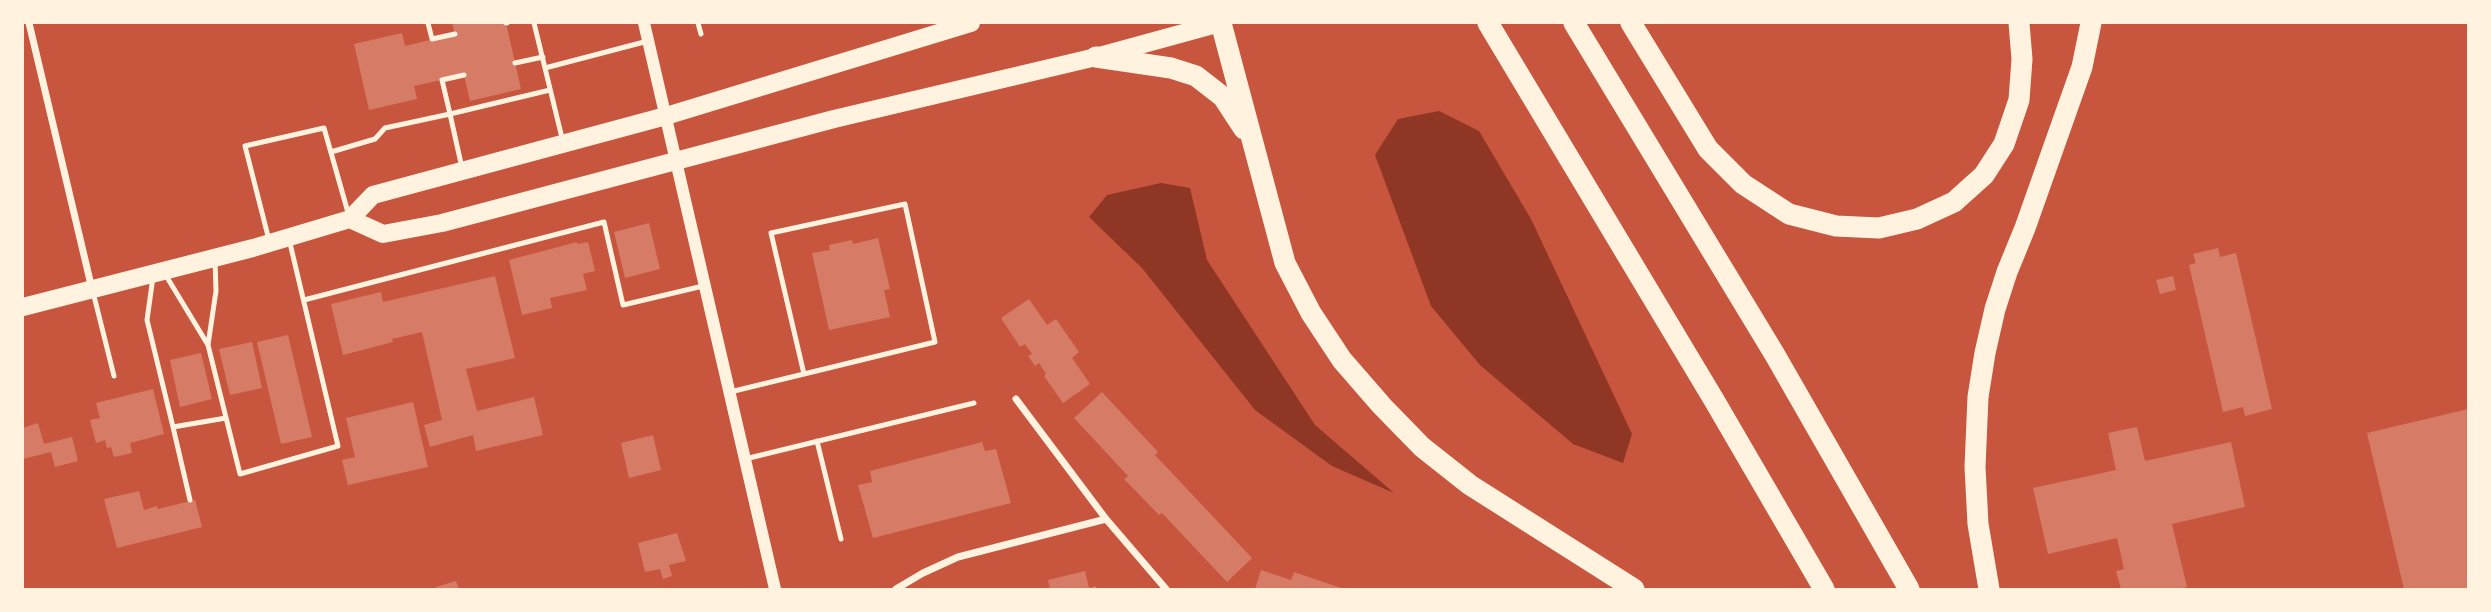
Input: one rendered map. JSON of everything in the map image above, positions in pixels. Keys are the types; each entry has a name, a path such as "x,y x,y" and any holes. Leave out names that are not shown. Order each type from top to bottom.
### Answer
{"highway":[{"path":"1221,23 1285,263 1311,313 1350,370 1422,447 1470,485 1634,589"},
{"path":"1488,23 1824,589"},
{"path":"1574,23 1775,355 1909,589"},
{"path":"1631,23 1708,149 1742,184 1788,214 1836,226 1878,228 1917,219 1954,202 1984,175 2004,144 2019,100 2022,59 2020,23"},
{"path":"1989,589 1978,524 1975,467 1976,421 1985,353 2007,272 2082,67 2091,23"},
{"path":"1096,57 1171,68 1196,76 1223,97 1255,145"}],"main road":[{"path":"23,307 270,243 350,219 373,195 666,116 971,23"},
{"path":"350,219 383,234 442,223 834,119 1096,57 1221,23"}],"street":[{"path":"29,23 92,289"},
{"path":"644,23 775,589"},
{"path":"1016,399 1106,519 1166,589"},
{"path":"896,589 958,557 1106,519"}],"lane":[{"path":"428,23 432,39 454,34"},
{"path":"534,23 563,144"},
{"path":"698,23 701,34"},
{"path":"545,68 648,41"},
{"path":"515,63 542,57"},
{"path":"463,171 442,80 464,75"},
{"path":"331,152 375,139 385,128 550,90"},
{"path":"270,243 245,146 324,128 350,219"},
{"path":"730,392 804,374 935,342 905,204 771,233 804,374"},
{"path":"304,300 604,222 624,305 705,285"},
{"path":"158,272 208,345 240,474 338,446 289,237"},
{"path":"208,345 216,291 215,257"},
{"path":"158,272 147,320 190,500"},
{"path":"92,289 114,376"},
{"path":"745,459 974,403"},
{"path":"173,427 226,418"},
{"path":"817,441 841,538"}],"shaded area":[{"path":"1439,111 1479,131 1531,219 1632,434 1623,463 1573,444 1480,365 1431,306 1375,155 1398,119"},
{"path":"1161,183 1190,188 1207,260 1315,425 1394,493 1332,466 1255,410 1142,268 1089,217 1107,195"}],"building":[{"path":"452,23 506,23 521,89 470,101 464,75 414,86 417,99 369,110 354,44 402,33 405,46 455,34"},
{"path":"649,223 660,269 625,278 614,232"},
{"path":"878,238 890,289 884,290 890,317 829,330 812,253 830,250 829,245 852,240 853,244"},
{"path":"577,242 588,242 595,271 583,274 587,290 550,298 552,308 522,315 509,260"},
{"path":"2218,248 2220,257 2236,253 2272,409 2245,416 2243,407 2223,412 2189,265 2196,263 2193,254"},
{"path":"495,276 515,358 466,369 477,411 534,397 543,435 476,451 473,435 430,447 424,425 442,420 422,332 343,355 331,304 381,292 383,302"},
{"path":"2173,276 2176,290 2160,294 2156,280"},
{"path":"1029,299 1047,325 1056,319 1079,352 1072,358 1090,384 1063,403 1044,376 1046,374 1039,363 1035,366 1028,356 1032,354 1025,344 1020,347 1001,318"},
{"path":"288,335 312,437 281,444 257,342"},
{"path":"252,342 262,388 230,395 219,349"},
{"path":"201,353 212,399 180,407 170,360"},
{"path":"153,389 164,434 130,443 132,453 114,457 105,440 96,443 90,420 100,418 96,403"},
{"path":"1102,392 1158,452 1155,455 1252,558 1227,582 1162,513 1159,515 1124,479 1128,476 1074,418"},
{"path":"413,402 428,467 348,485 342,460 355,457 346,418"},
{"path":"2468,409 2468,589 2404,589 2367,433"},
{"path":"38,423 44,444 72,437 78,461 55,467 51,452 23,459 23,428"},
{"path":"2137,427 2145,461 2231,442 2245,507 2172,524 2187,587 2121,589 2116,571 2124,569 2117,538 2048,554 2033,488 2116,470 2108,433"},
{"path":"653,435 661,470 629,478 621,443"},
{"path":"982,442 985,451 996,449 1011,503 873,538 858,485 872,482 870,471"},
{"path":"139,491 144,510 195,500 202,527 117,548 104,499"},
{"path":"677,533 686,561 669,565 672,576 663,579 660,569 645,572 638,543"},
{"path":"1261,570 1291,580 1294,572 1344,589 1255,589"},
{"path":"1085,571 1089,588 1096,586 1096,589 1050,589 1048,580"},
{"path":"456,581 459,589 436,589 436,587"}]}
